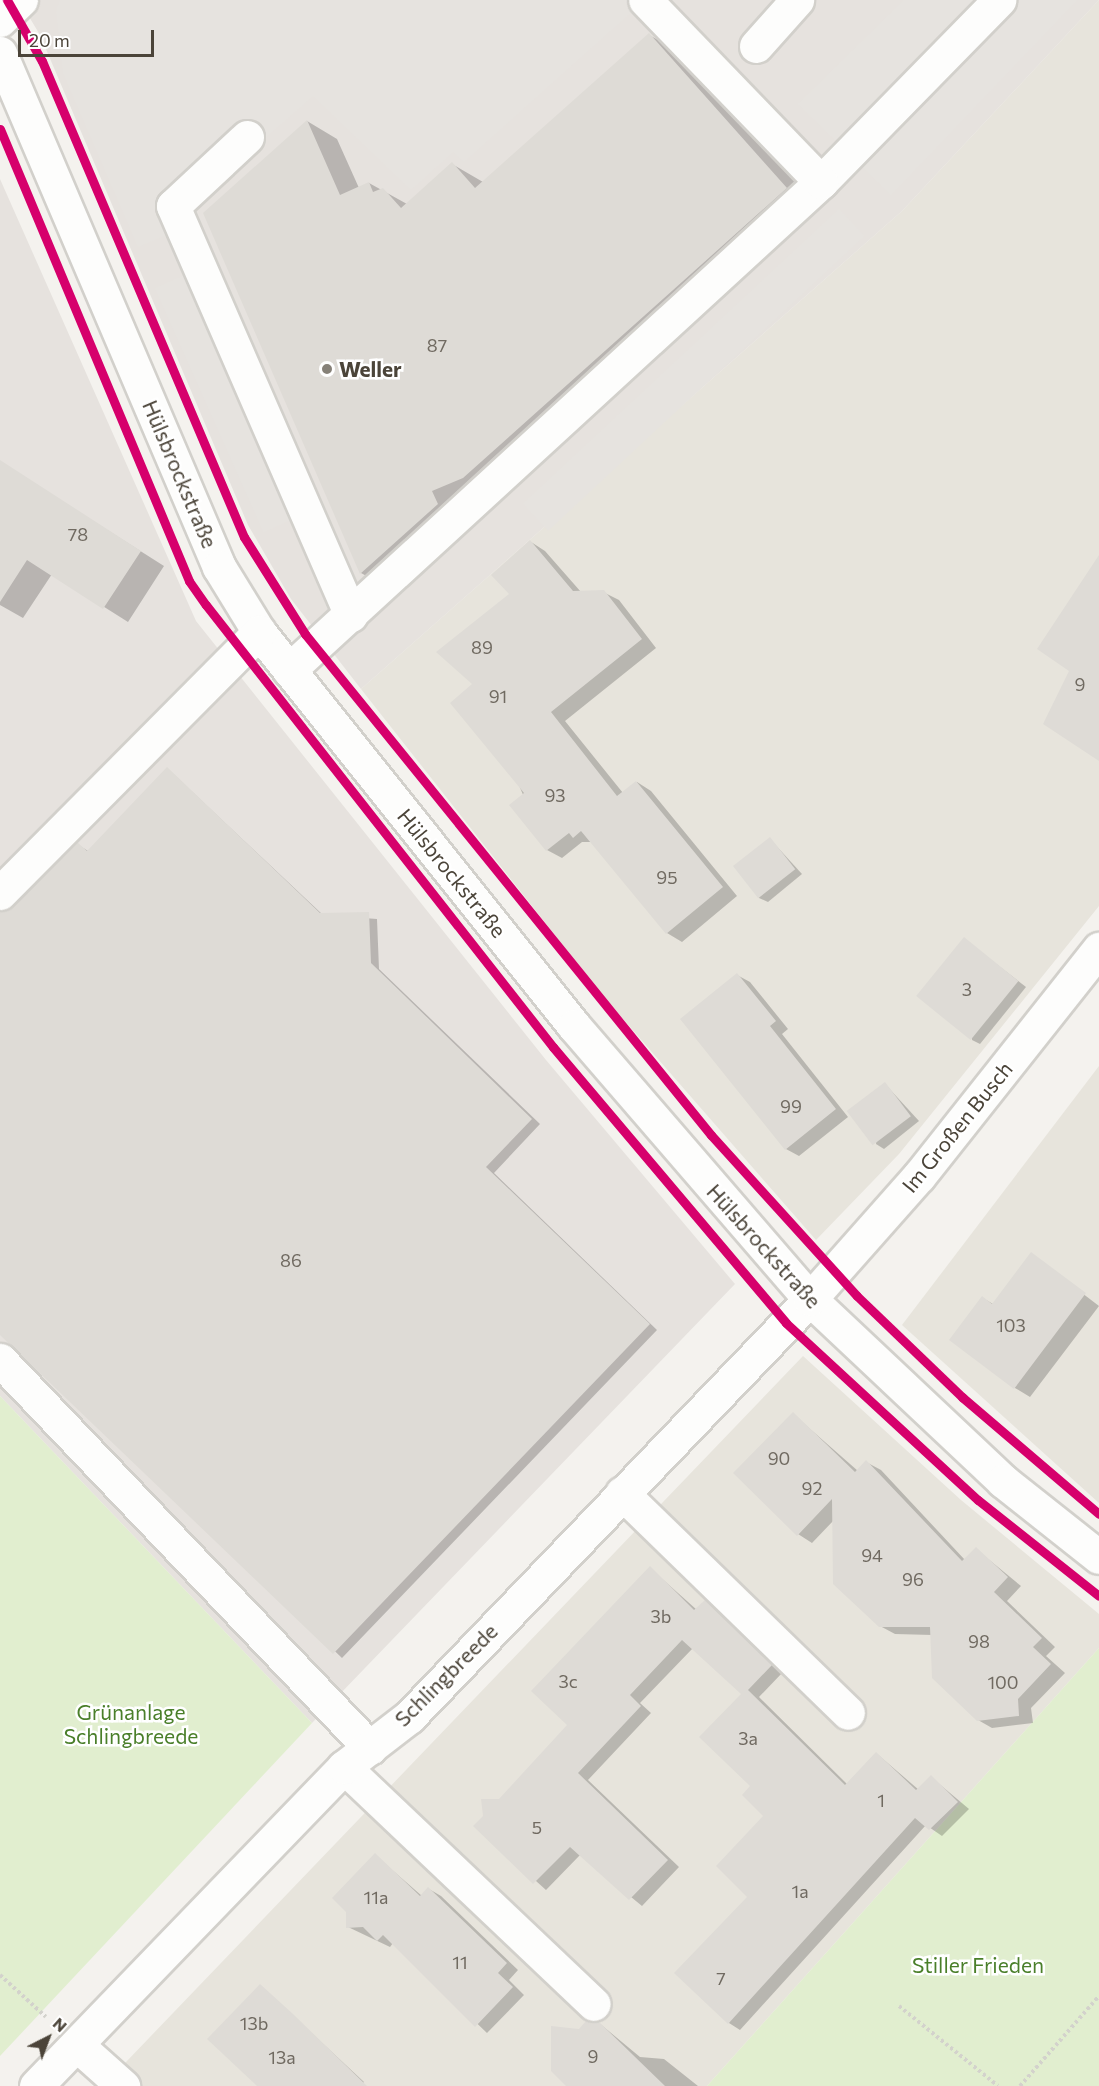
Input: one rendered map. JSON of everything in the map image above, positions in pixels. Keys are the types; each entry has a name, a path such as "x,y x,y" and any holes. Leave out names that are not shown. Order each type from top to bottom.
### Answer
{"street":[{"path":"0,20 21,0"},
{"path":"645,0 820,182"},
{"path":"756,46 797,0"},
{"path":"289,670 820,182 999,0"},
{"name":"Hülsbrockstraße","path":"0,53 219,567 259,632 574,1026 810,1299 1003,1481 1099,1557"},
{"path":"247,137 173,206 351,615"},
{"path":"0,893 259,632"},
{"name":"Im Großen Busch","path":"810,1299 919,1176 1099,950"},
{"name":"Schlingbreede","path":"36,2086 344,1767 409,1717 810,1299"},
{"path":"0,1360 370,1748"},
{"path":"622,1493 848,1713"},
{"path":"344,1767 594,2004"},
{"path":"77,2045 123,2086"}],"path":[{"path":"0,1975 77,2045"},
{"path":"1020,2086 1099,1996"},
{"path":"898,2006 998,2086"}],"shaded area":[{"path":"19,0 1099,0 902,211 361,689 291,599 248,525 40,35"},
{"path":"60,0 645,0 464,162 453,152 411,190 313,96 187,207 169,234 138,247 63,73 56,10"},
{"path":"904,0 1077,0 891,195 798,104"},
{"path":"1099,0 1099,906 899,1154 816,1240 603,996 361,689 902,211"},
{"path":"0,179 196,621 546,1060 735,1284 312,1723 0,1396"},
{"path":"839,209 864,236 548,531 523,504"},
{"path":"187,274 296,518 264,532 155,288"},
{"path":"1099,1066 1099,1503 902,1325"},
{"path":"803,1356 961,1500 1099,1614 1099,1648 707,2086 103,2086"}],"green space":[{"name":"Grünanlage Schlingbreede","path":"0,1396 312,1723 0,2056"},
{"name":"Stiller Frieden","path":"1099,1648 1099,2086 707,2086"}],"building":[{"path":"649,33 787,188 463,478 432,491 438,504 360,574 203,213 307,120 340,195 369,182 373,192 383,188 401,208 452,162 475,188"},
{"path":"0,460 141,551 103,609 27,560 0,602"},
{"path":"530,540 573,591 604,590 642,639 551,712 617,796 636,781 723,887 666,934 581,831 573,838 569,833 546,851 509,805 524,793 450,703 472,684 436,652 509,594 491,575"},
{"path":"1099,555 1099,761 1043,724 1069,671 1037,649"},
{"path":"167,767 320,913 369,912 371,963 532,1119 486,1167 650,1324 333,1654 0,1335 0,911 13,906 77,842 87,851"},
{"path":"770,837 795,869 758,898 733,866"},
{"path":"964,937 1018,981 971,1040 916,996"},
{"path":"737,973 776,1021 770,1026 836,1109 785,1150 680,1019"},
{"path":"885,1082 911,1116 873,1145 847,1111"},
{"path":"1031,1252 1086,1293 1014,1389 949,1340 982,1296 992,1304"},
{"path":"793,1412 855,1472 866,1460 962,1561 976,1547 1008,1577 994,1592 1042,1638 1033,1647 1051,1664 1018,1699 1019,1716 977,1721 932,1678 930,1627 879,1627 833,1584 832,1499 797,1536 733,1473"},
{"path":"650,1566 694,1610 705,1600 772,1665 748,1690 845,1785 876,1752 916,1790 931,1775 958,1802 929,1830 915,1818 728,2024 674,1973 747,1897 716,1866 763,1816 742,1795 750,1786 699,1737 741,1694 682,1640 630,1695 641,1706 578,1773 668,1860 629,1900 570,1847 533,1884 473,1826 483,1816 481,1799 499,1799 567,1725 531,1691"},
{"path":"375,1853 420,1896 428,1887 507,1963 498,1973 513,1987 475,2027 383,1935 377,1941 363,1927 346,1928 346,1912 332,1898"},
{"path":"260,1984 367,2086 257,2086 207,2039"},
{"path":"586,2021 599,2022 665,2086 566,2086 551,2071 551,2026 579,2029"}],"cycle path":[{"path":"7,0 42,61 244,537 305,634 711,1135 857,1296 962,1397 1099,1514"},
{"path":"0,129 189,581 206,605 553,1047 786,1323 978,1500 1099,1596"}],"place":[{"name":"Weller","path":"327,369"}]}
